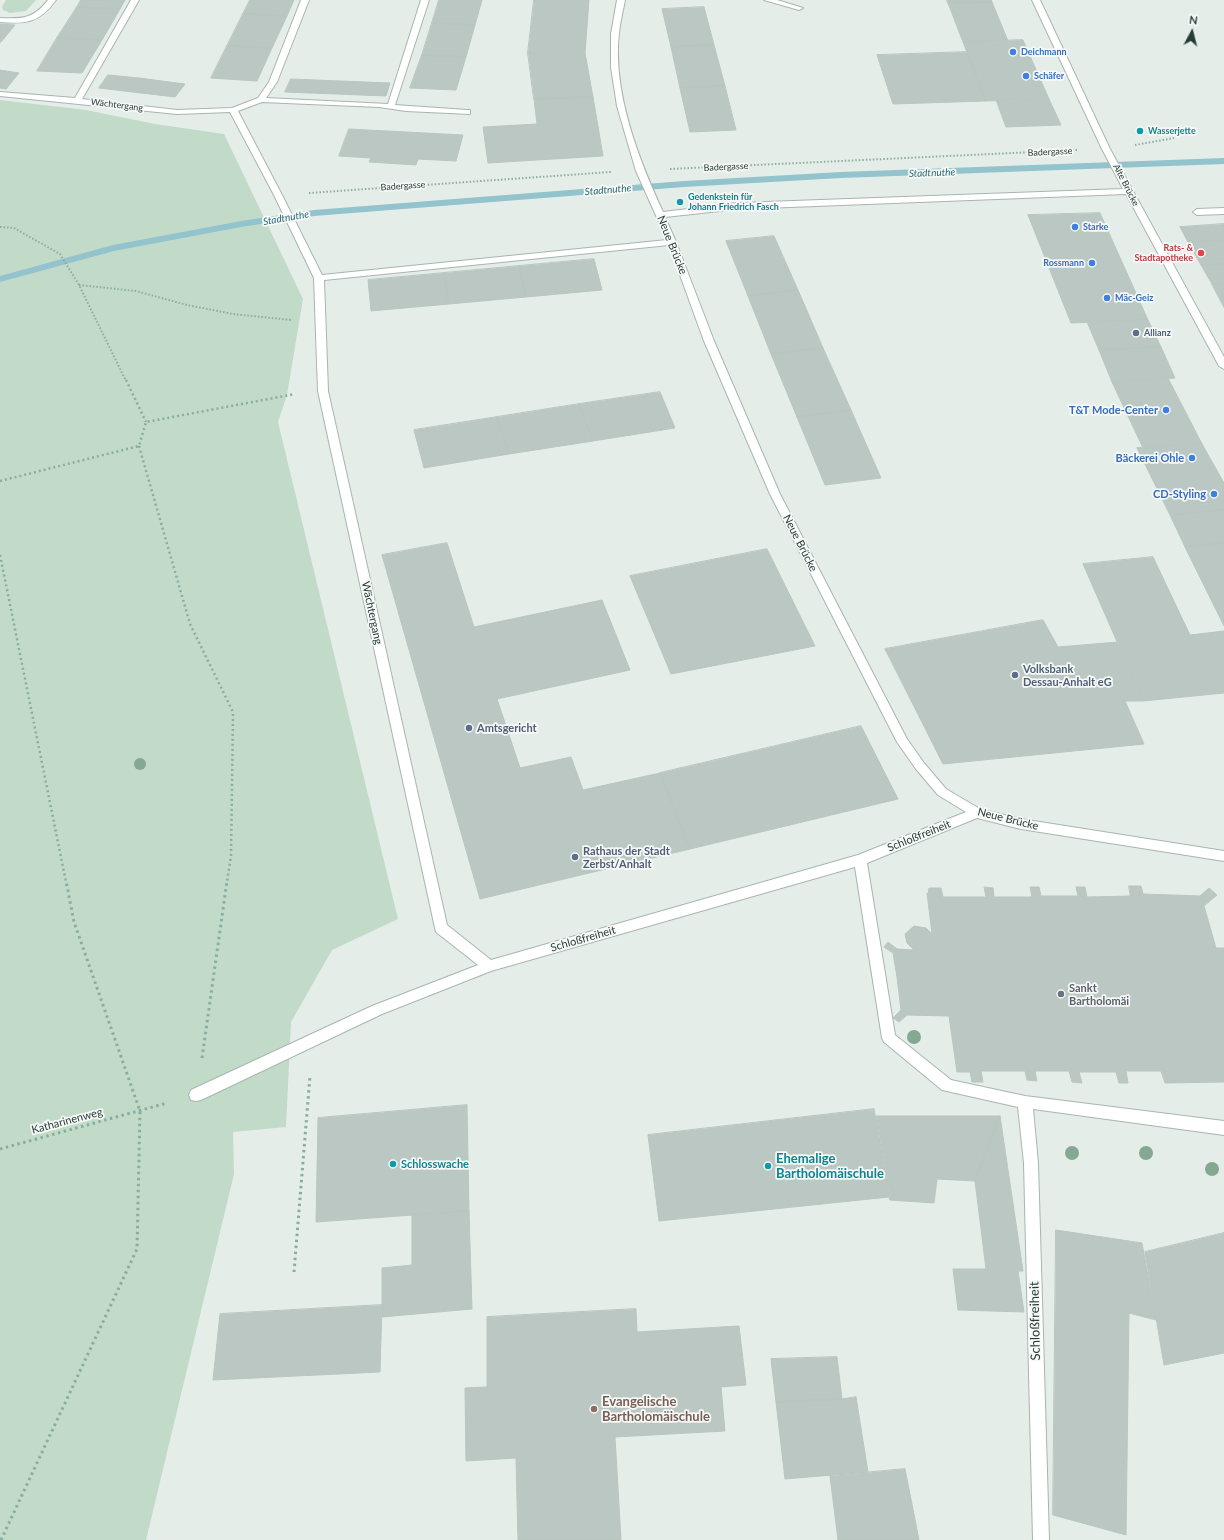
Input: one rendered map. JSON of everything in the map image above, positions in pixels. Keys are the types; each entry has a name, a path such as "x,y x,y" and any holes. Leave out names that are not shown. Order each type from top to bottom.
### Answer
{"street":[{"path":"0,20 17,21 33,19 42,14 52,0"},
{"path":"77,101 136,0"},
{"path":"261,100 273,82 305,0"},
{"path":"391,106 425,0"},
{"name":"Neue Brücke","path":"621,0 615,34 615,67 621,106 632,147 641,172 672,242 709,341 775,494 903,742 920,766 942,792 977,813 1021,824 1224,856"},
{"path":"768,0 799,8"},
{"name":"Alte Brücke","path":"1036,0 1128,191 1224,366"},
{"name":"Wächtergang","path":"0,94 177,112 233,110 280,198 319,278 322,320 323,391 441,928 489,966"},
{"path":"233,110 261,100 380,104 467,112"},
{"path":"660,215 738,206 1128,191"},
{"path":"1197,212 1224,211"},
{"path":"319,278 672,242"},
{"name":"Schloßfreiheit","path":"196,1095 377,1010 489,966 860,860 977,813"},
{"path":"860,860 889,1038 948,1086 1025,1102 1224,1128"},
{"name":"Schloßfreiheit","path":"1025,1102 1031,1163 1041,1540"}],"path":[{"name":"Badergasse","path":"280,198 641,172 1108,151 1174,138"},
{"path":"0,227 14,228 60,254 78,285 146,422 140,446 190,624 233,712 231,856 196,1095"},
{"path":"78,285 136,291 187,305 233,314 274,319 322,320"},
{"path":"146,422 287,395 323,391"},
{"path":"0,481 140,446"},
{"path":"0,556 74,922 140,1111 137,1249 1,1540"},
{"path":"294,1272 313,1039"},
{"name":"Katharinenweg","path":"0,1149 140,1111"}],"green space":[{"path":"6,0 36,0 26,11 10,13 3,10 2,7"},
{"path":"0,100 86,110 155,124 224,134 303,299 287,395 278,422 398,919 332,950 291,1022 286,1127 233,1132 234,1174 146,1540 0,1540"}],"building":[{"path":"81,0 125,0 120,9 77,7"},
{"path":"250,0 294,0 287,16 243,14"},
{"path":"439,0 482,0 475,25 432,23"},
{"path":"534,0 589,0 585,53 528,53"},
{"path":"947,0 991,0 992,2 948,3"},
{"path":"992,2 1008,41 963,42 948,3"},
{"path":"77,7 120,9 102,40 57,38"},
{"path":"704,7 714,45 671,47 662,9"},
{"path":"243,14 287,16 272,48 227,46"},
{"path":"432,23 475,25 466,57 422,55"},
{"path":"0,24 15,25 1,42 0,42"},
{"path":"57,38 102,40 82,73 37,71"},
{"path":"1023,40 1049,99 986,101 963,42"},
{"path":"714,45 725,86 680,88 671,47"},
{"path":"227,46 272,48 257,81 211,78"},
{"path":"967,52 986,101 893,104 877,55"},
{"path":"528,53 585,53 593,97 534,99"},
{"path":"422,55 466,57 456,90 410,88"},
{"path":"0,70 19,73 6,89 0,88"},
{"path":"108,75 185,84 175,97 99,88"},
{"path":"291,79 390,83 386,96 285,92"},
{"path":"725,86 736,130 690,132 680,88"},
{"path":"593,97 603,156 488,163 483,127 537,124 534,99"},
{"path":"1049,99 1061,125 1006,127 996,100"},
{"path":"349,129 463,135 456,161 418,159 416,165 369,162 371,158 339,156"},
{"path":"1100,213 1148,320 1071,323 1028,215"},
{"path":"1224,224 1224,240 1188,242 1180,227"},
{"path":"774,236 798,290 748,296 726,241"},
{"path":"1224,240 1224,264 1201,265 1188,242"},
{"path":"594,259 602,290 526,297 519,266"},
{"path":"1224,264 1224,284 1212,284 1201,265"},
{"path":"519,266 526,297 449,304 444,273"},
{"path":"444,273 449,304 371,311 368,280"},
{"path":"1212,284 1224,284 1224,307"},
{"path":"798,290 823,348 771,354 748,296"},
{"path":"1148,320 1161,347 1099,350 1087,322"},
{"path":"1161,347 1175,378 1112,382 1099,350"},
{"path":"823,348 851,410 797,417 771,354"},
{"path":"1168,378 1202,444 1143,448 1112,382"},
{"path":"660,392 675,428 593,441 579,404"},
{"path":"579,404 593,441 509,454 497,417"},
{"path":"851,410 881,478 825,485 797,417"},
{"path":"497,417 509,454 424,468 414,430"},
{"path":"1202,444 1224,483 1224,510 1170,515 1137,448"},
{"path":"1224,510 1224,543 1185,547 1170,515"},
{"name":"Amtsgericht","path":"447,543 474,627 602,600 630,670 497,699 520,768 571,757 583,790 660,773 690,849 480,899 382,555"},
{"path":"1224,543 1224,626 1185,547"},
{"path":"767,549 815,646 671,674 630,576"},
{"path":"1153,557 1190,635 1224,631 1224,693 1143,701 1083,564"},
{"name":"Volksbank Dessau-Anhalt eG","path":"1043,620 1058,647 1118,642 1143,701 1125,701 1144,744 943,764 885,649"},
{"path":"861,726 898,799 690,849 660,773"},
{"name":"Sankt Bartholomäi","path":"1129,886 1141,886 1143,894 1200,896 1209,888 1217,895 1204,906 1216,948 1224,948 1224,1082 1165,1083 1161,1071 1126,1071 1128,1083 1119,1083 1116,1072 1079,1072 1082,1083 1072,1082 1069,1071 1035,1071 1037,1081 1027,1080 1025,1071 981,1071 983,1082 972,1082 970,1072 957,1072 949,1016 907,1015 899,1022 893,1018 901,1010 897,977 893,953 884,947 888,942 897,949 914,950 907,943 905,934 914,926 926,928 932,934 927,893 928,894 929,888 941,888 943,897 986,897 984,887 993,888 994,897 1032,897 1030,887 1039,887 1041,896 1078,896 1076,887 1085,887 1087,897 1130,896"},
{"name":"Schlosswache","path":"467,1105 469,1211 316,1222 318,1118"},
{"name":"Ehemalige Bartholomäischule","path":"874,1109 889,1197 659,1221 648,1135"},
{"path":"876,1116 1000,1116 975,1181 937,1179 934,1203 890,1200"},
{"path":"1000,1116 1023,1271 1018,1271 1024,1312 958,1310 953,1269 986,1269 975,1181"},
{"path":"469,1211 472,1309 382,1317 382,1268 412,1265 412,1215"},
{"path":"1056,1230 1142,1243 1156,1320 1129,1313 1126,1535 1053,1515"},
{"path":"1224,1233 1224,1353 1164,1365 1145,1252"},
{"path":"382,1305 380,1372 213,1380 220,1314"},
{"name":"Evangelische Bartholomäischule","path":"636,1309 637,1332 739,1326 746,1385 721,1387 725,1431 615,1437 621,1540 518,1540 516,1458 466,1461 465,1388 487,1387 487,1317"},
{"path":"837,1357 842,1399 776,1402 771,1359"},
{"path":"856,1397 868,1472 785,1479 776,1402"},
{"path":"905,1469 919,1540 838,1540 830,1476"}],"waterway":[{"name":"Stadtnuthe","path":"0,279 113,248 241,224 314,213 684,184 841,175 1224,161"}],"place":[{"name":"Deichmann","path":"1013,52"},
{"name":"Schäfer","path":"1026,76"},
{"name":"Wasserjette","path":"1140,131"},
{"name":"Gedenkstein für Johann Friedrich Fasch","path":"680,202"},
{"name":"Starke","path":"1075,227"},
{"name":"Rats- & Stadtapotheke","path":"1201,253"},
{"name":"Rossmann","path":"1092,263"},
{"name":"Mäc-Geiz","path":"1107,298"},
{"name":"Allianz","path":"1136,333"},
{"name":"T&T Mode-Center","path":"1166,410"},
{"name":"Bäckerei Ohle","path":"1192,458"},
{"name":"CD-Styling","path":"1214,494"},
{"name":"Volksbank Dessau-Anhalt eG","path":"1015,675"},
{"name":"Amtsgericht","path":"469,728"},
{"name":"Rathaus der Stadt Zerbst/Anhalt","path":"575,857"},
{"name":"Sankt Bartholomäi","path":"1061,994"},
{"name":"Schlosswache","path":"393,1164"},
{"name":"Ehemalige Bartholomäischule","path":"768,1166"},
{"name":"Evangelische Bartholomäischule","path":"594,1409"}]}
